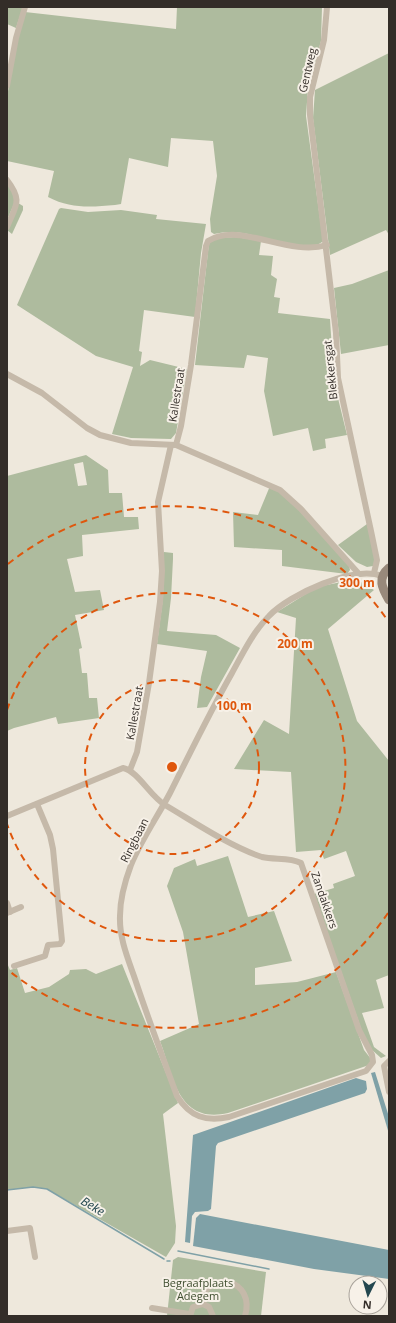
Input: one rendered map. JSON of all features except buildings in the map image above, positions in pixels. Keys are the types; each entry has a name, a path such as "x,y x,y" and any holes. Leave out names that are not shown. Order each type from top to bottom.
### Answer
{"street":[{"path":"7,86 16,38 25,7"},
{"name":"Gentweg","path":"317,162 310,115 310,97 324,40 326,7"},
{"name":"Blekkersgat","path":"317,162 336,334 338,378 373,538 378,574"},
{"path":"7,180 16,192 17,197 16,206 7,227"},
{"name":"Kallestraat","path":"130,770 137,752 149,683 160,602 162,572 158,502 181,426 188,386 206,246 208,241 224,235 235,234 303,249 316,249 326,245"},
{"path":"7,374 42,393 86,428 100,435 131,443 174,445 280,490 301,509 359,574"},
{"path":"389,568 378,574 382,588 389,600"},
{"name":"Ringbaan","path":"373,1062 366,1071 229,1117 207,1118 197,1115 183,1107 177,1096 122,942 120,916 123,890 132,863 223,688 258,628 278,607 290,598 314,586 359,574 378,574"},
{"path":"7,816 123,768 130,770 150,794 164,804"},
{"path":"14,966 45,956 48,945 60,944 62,941 53,849 50,835 37,804"},
{"name":"Zandakkers","path":"164,804 247,850 262,856 301,863 359,1030 372,1055 373,1062"},
{"path":"7,903 9,912 21,907"},
{"path":"389,1061 384,1066 389,1092"},
{"path":"7,1231 30,1228 35,1257"},
{"path":"152,1308 190,1315 193,1308 199,1304 204,1291 208,1287 218,1282 229,1282 236,1285 245,1294 248,1303 245,1316"},
{"path":"199,1304 209,1308 212,1316"}],"green space":[{"path":"7,7 23,7 16,28 7,24"},
{"path":"177,7 322,7 321,41 308,88 306,116 323,241 316,245 307,246 284,243 238,232 214,234 211,232 210,219 217,176 213,141 171,138 168,167 129,158 121,204 115,205 81,206 56,201 48,197 54,171 7,161 7,97 17,38 25,12 176,29"},
{"path":"389,53 389,235 386,230 330,255 313,118 315,90"},
{"path":"7,183 15,192 14,204 7,220"},
{"path":"18,203 23,206 23,210 12,234 7,230"},
{"path":"61,208 88,212 121,210 157,215 156,219 206,224 201,253 195,317 144,310 139,351 142,352 140,366 150,360 187,369 176,433 171,439 131,438 112,434 133,367 96,356 17,305 59,209"},
{"path":"236,237 261,241 259,255 273,256 271,275 277,279 274,297 280,298 278,313 330,319 334,382 347,435 325,439 326,448 313,451 308,428 273,436 264,391 268,358 247,355 244,368 195,365 209,243 218,238"},
{"path":"389,270 389,345 341,354 334,288 352,284"},
{"path":"86,455 108,470 109,493 122,493 124,517 138,517 139,529 82,535 83,556 67,559 75,592 100,590 104,610 75,615 82,648 79,649 82,673 87,673 89,698 97,698 99,718 58,724 56,717 7,731 7,476","holes":["83,462 87,485 78,486 74,464"]},
{"path":"270,486 288,498 349,565 350,570 347,574 282,566 282,550 234,547 233,512 258,515"},
{"path":"367,524 376,562 373,566 367,567 356,562 338,545"},
{"path":"164,552 173,553 171,598 167,631 216,635 240,648 207,707 197,708 201,677 207,651 157,644 163,598"},
{"path":"356,579 374,590 328,629 357,721 389,761 389,975 376,980 384,1008 362,1013 374,1047 386,1056 381,1058 371,1049 364,1037 314,894 334,888 333,884 355,876 346,851 324,859 321,850 296,852 291,772 234,769 264,720 289,734 296,618 277,612 317,587"},
{"path":"228,856 248,917 274,911 292,961 255,968 255,985 297,982 336,972 364,1050 371,1059 369,1065 228,1113 211,1115 198,1112 188,1105 180,1095 174,1083 160,1041 199,1024 183,932 167,886 174,868 195,859 197,866"},
{"path":"7,963 10,970 17,968 25,993 49,987 69,974 70,970 86,969 96,974 122,964 178,1103 163,1114 176,1226 175,1243 166,1257 47,1189 33,1187 7,1190"},
{"name":"Begraafplaats Adegem","path":"178,1257 266,1272 261,1316 167,1316 173,1260"}],"water":[{"path":"375,1072 389,1117 389,1134 371,1073"},
{"path":"356,1078 366,1081 367,1089 365,1093 218,1143 216,1146 211,1209 208,1211 195,1212 192,1216 190,1243 185,1242 193,1135"},
{"path":"200,1214 389,1250 389,1279 388,1275 359,1275 314,1269 193,1246 196,1218"}],"waterway":[{"name":"Beke","path":"7,1190 33,1187 47,1189 164,1259"},
{"name":"Beke","path":"178,1251 269,1269"}]}
